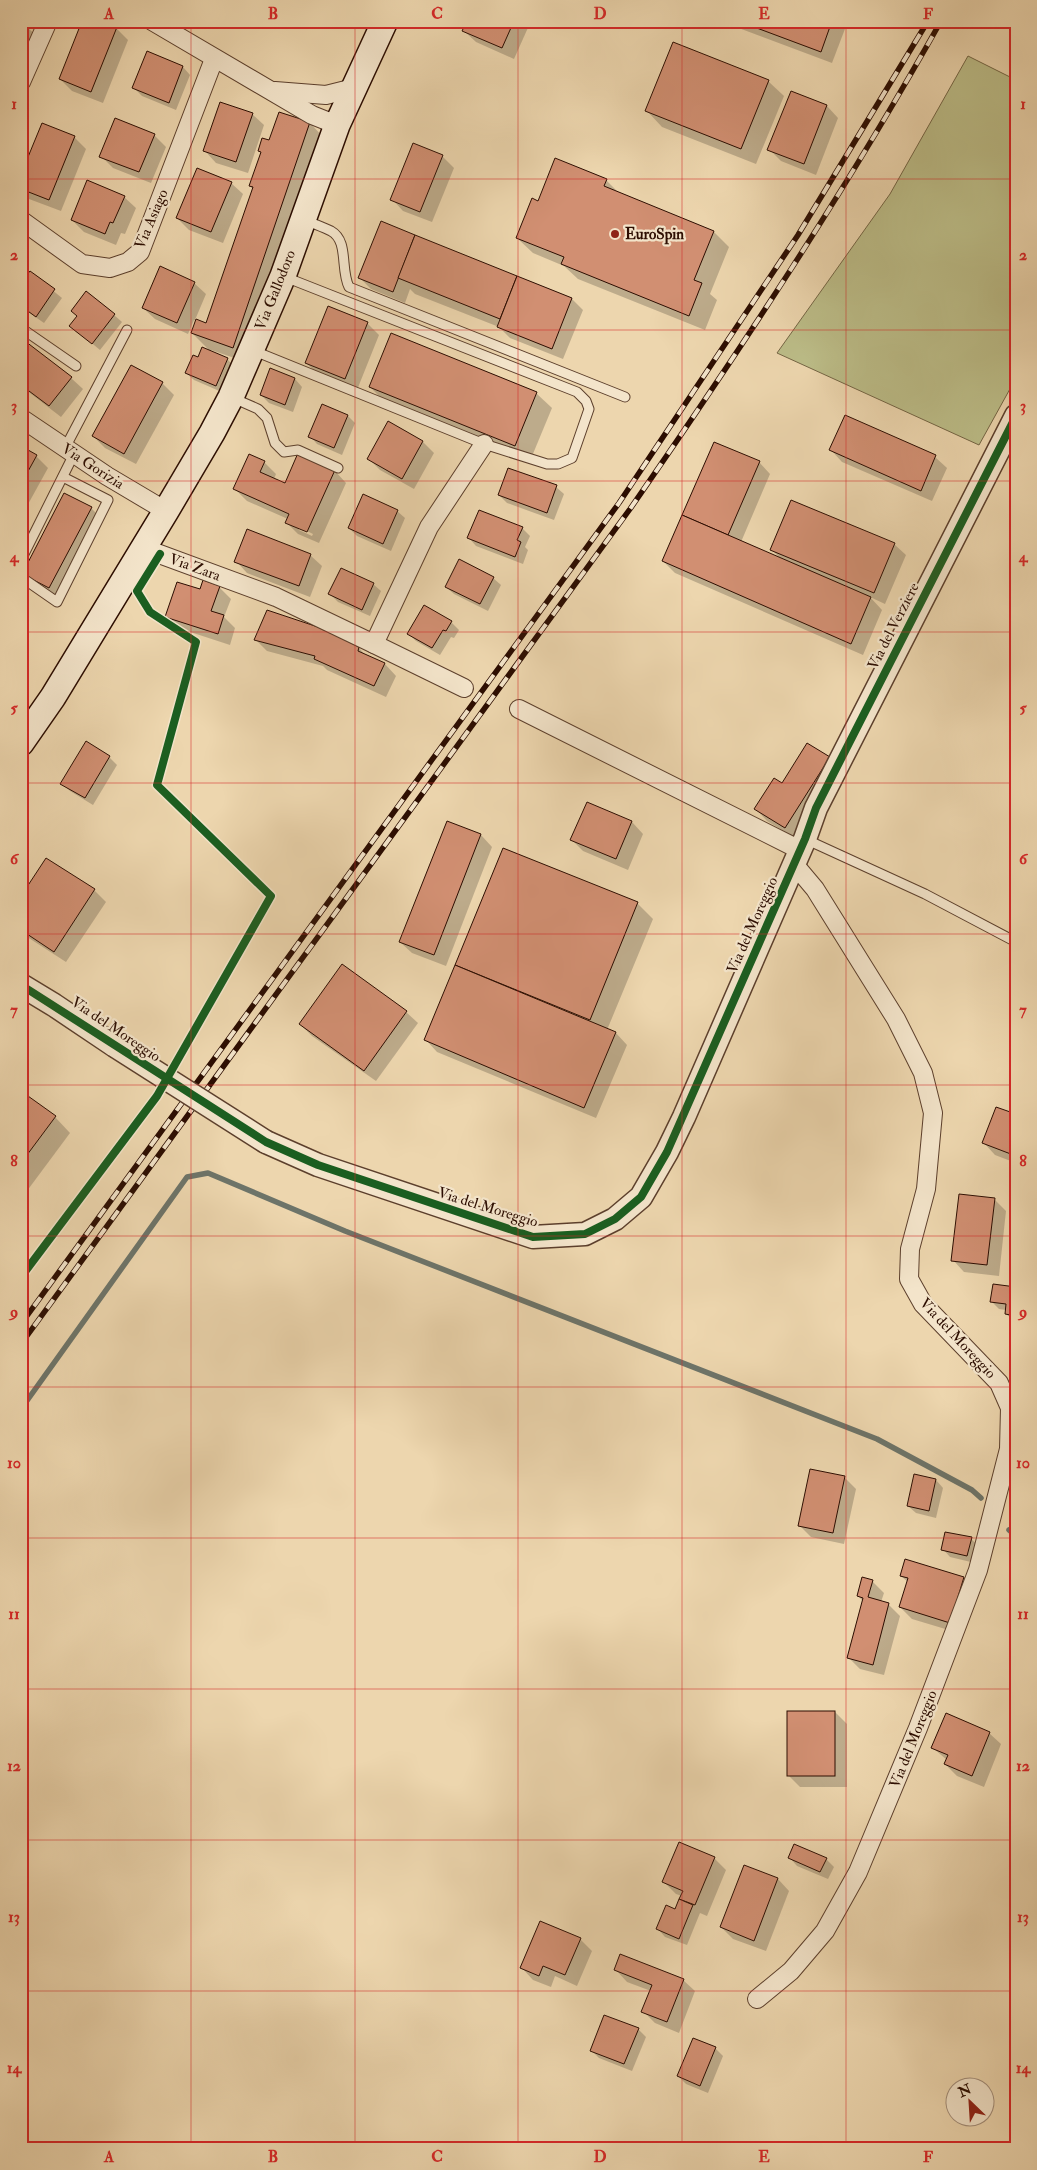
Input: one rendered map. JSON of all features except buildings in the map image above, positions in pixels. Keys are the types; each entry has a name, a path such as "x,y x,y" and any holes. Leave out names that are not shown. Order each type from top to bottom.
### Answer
{"main road":[{"name":"Via Gallodoro","path":"143,548 212,433 252,350 282,276 337,125 385,21"},
{"path":"21,743 53,697 143,548"}],"street":[{"path":"21,82 48,21"},
{"path":"152,21 312,115 337,125"},
{"name":"Via Asiago","path":"21,220 82,264 110,268 128,262 140,252 214,59"},
{"path":"268,90 326,94 354,88"},
{"name":"Via del Verziere","path":"800,851 816,808 1016,416"},
{"name":"Via Gorizia","path":"21,418 107,476 166,511"},
{"path":"374,644 429,527 484,444"},
{"name":"Via Zara","path":"143,548 276,597 464,688"},
{"name":"Via del Moreggio","path":"519,709 800,851 815,889 896,1019 924,1073 933,1113 926,1189 910,1249 909,1279 923,1304 999,1383 1010,1408 1009,1449 978,1570 918,1728 858,1872 825,1931 791,1971 757,1999"},
{"name":"Via del Moreggio","path":"21,985 266,1142 318,1165 533,1237 585,1234 615,1220 641,1197 668,1152 800,851"}],"lane":[{"path":"302,219 333,232 340,239 343,250 345,278 349,287 625,397"},
{"path":"252,350 484,444 547,464 558,464 572,458 589,410 586,401 577,392 282,276"},
{"path":"21,328 76,366"},
{"path":"21,560 63,477 70,451 127,330"},
{"path":"230,397 258,409 267,418 274,443 284,452 298,450 338,468"},
{"path":"21,577 57,602 108,500 63,477"},
{"name":"Via del Moreggio","path":"800,851 925,894 1016,942"}],"green space":[{"path":"968,56 1016,80 1016,378 979,445 777,353 890,194"}],"waterway":[{"path":"21,1409 187,1177 208,1173 345,1231 877,1439 972,1490 981,1498"},
{"path":"1009,1530 1016,1536"}],"railway":[{"path":"21,1324 619,503 798,235 928,21"},
{"path":"21,1344 630,509 792,268 868,146 941,21"}],"cycle path":[{"path":"21,985 266,1142 318,1165 533,1237 585,1234 615,1219 641,1197 667,1152 805,839 816,808 1016,416"},
{"path":"21,1277 157,1096 271,896 157,785 196,642 150,612 137,591 160,554"}],"place":[{"name":"EuroSpin","path":"615,234"}]}
